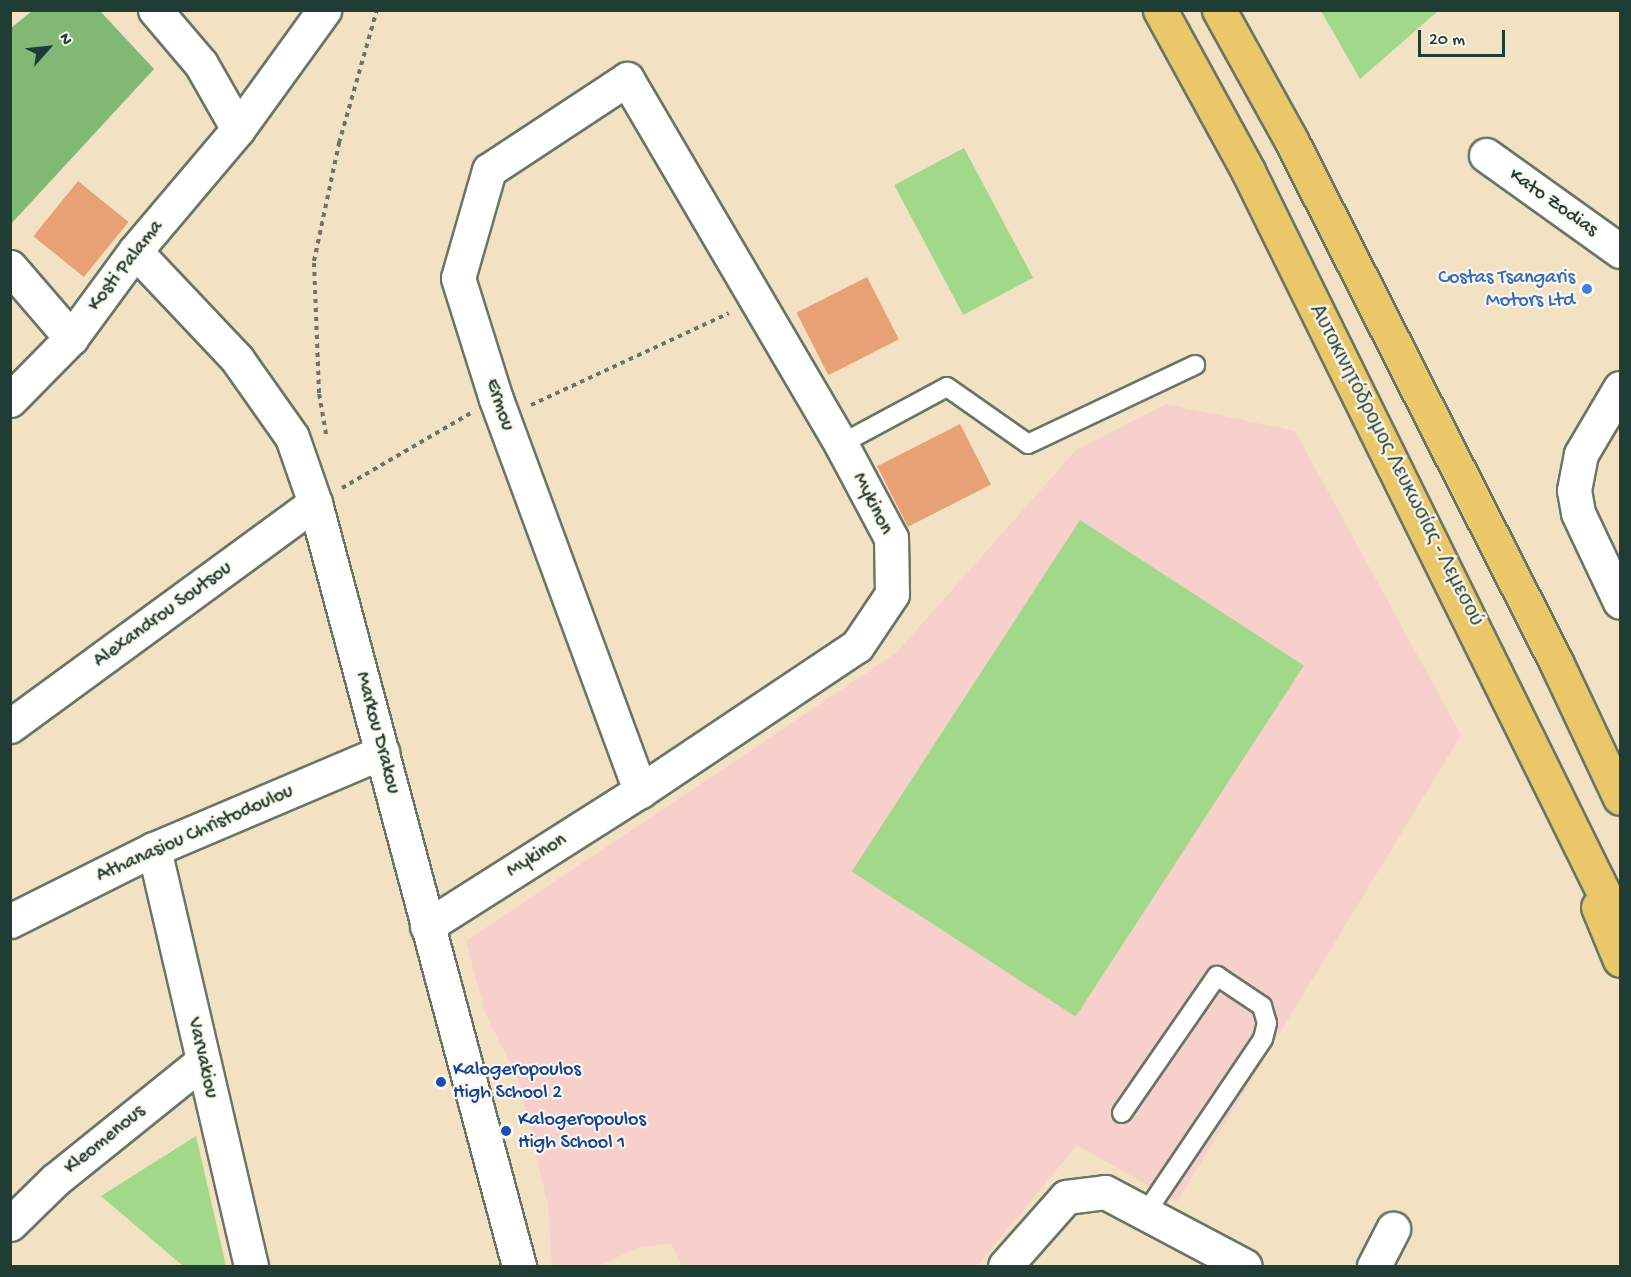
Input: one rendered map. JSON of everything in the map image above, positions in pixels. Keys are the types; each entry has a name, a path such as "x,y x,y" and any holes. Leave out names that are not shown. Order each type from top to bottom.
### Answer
{"highway":[{"name":"Αυτοκινητόδρομος Λευκωσίας - Λεμεσού","path":"1160,10 1248,171 1504,685 1620,926"},
{"path":"1219,10 1291,140 1556,662 1620,798"},
{"path":"1556,662 1620,764"},
{"path":"1504,685 1620,960"}],"street":[{"path":"155,10 201,64 238,129"},
{"name":"Kosti Palama","path":"10,400 71,338 135,251 238,129 324,10"},
{"name":"Mykinon","path":"427,926 640,791 857,646 892,594 891,538 841,444 627,79"},
{"name":"Ermou","path":"627,79 489,171 458,278 500,408 640,791"},
{"name":"Kato Zodias","path":"1486,155 1620,251"},
{"name":"Markou Drakou","path":"135,251 244,368 292,437 325,492 382,752 519,1266"},
{"path":"10,267 71,338"},
{"path":"1620,388 1581,454 1574,490 1578,513 1620,602"},
{"name":"Alexandrou Soutsou","path":"10,726 325,492"},
{"name":"Athanasiou Christodoulou","path":"10,921 154,849 382,752"},
{"name":"Varvakiou","path":"154,849 251,1266"},
{"name":"Kleomenous","path":"10,1224 55,1180 203,1061"},
{"path":"1005,1266 1066,1197 1105,1192 1245,1266"},
{"path":"1374,1266 1393,1229"}],"lane":[{"path":"841,444 947,387 1028,444 1195,364"},
{"path":"1122,1113 1217,976 1263,1006 1267,1023 1263,1040 1145,1214"}],"path":[{"path":"327,437 319,393 314,261 339,143 377,10"},
{"path":"325,492 336,491 500,408 756,300"}],"shaded area":[{"path":"1166,404 1295,431 1461,735 1177,1202 1077,1145 977,1266 682,1266 671,1243 638,1248 597,1266 552,1266 548,1206 519,1081 485,1013 466,941 896,653 1076,450"}],"green space":[{"path":"32,11 100,11 154,69 11,224 11,28"},
{"path":"1321,11 1438,11 1360,79"},
{"path":"964,148 1033,278 963,315 894,185"},
{"path":"1080,520 1304,665 1076,1017 852,871"},
{"path":"196,1136 226,1266 183,1266 101,1196"}],"building":[{"path":"78,181 129,222 84,277 33,236"},
{"path":"867,277 899,339 828,375 797,313"},
{"path":"960,424 991,485 908,527 877,466"}],"place":[{"name":"Costas Tsangaris Motors Ltd","path":"1587,289"},
{"name":"Kalogeropoulos High School 2","path":"441,1082"},
{"name":"Kalogeropoulos High School 1","path":"506,1131"}]}
